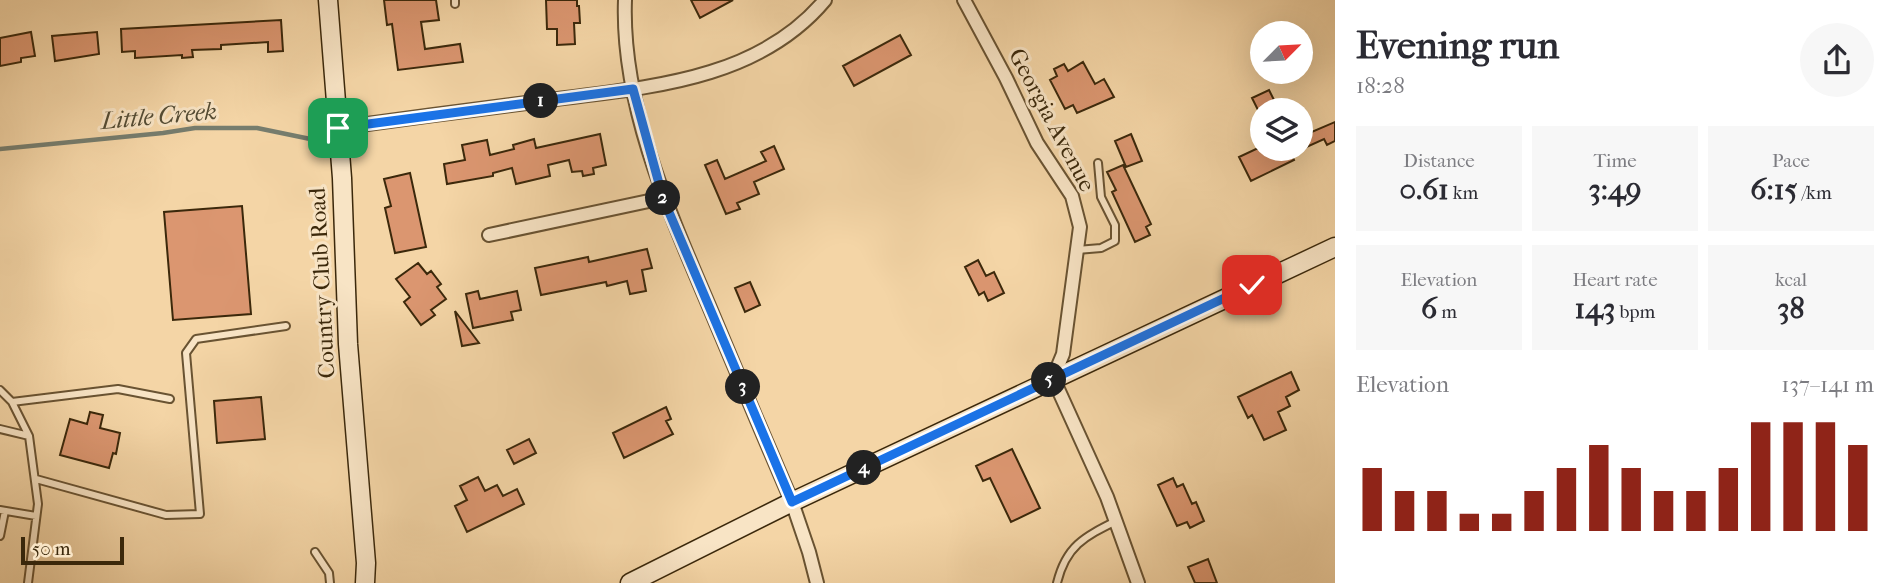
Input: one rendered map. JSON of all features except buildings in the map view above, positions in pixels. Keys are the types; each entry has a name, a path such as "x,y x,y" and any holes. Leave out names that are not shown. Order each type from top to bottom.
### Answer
{"main road":[{"name":"Country Club Road","path":"328,0 338,128 348,344 366,563 365,583"},
{"path":"630,583 792,502 1335,247"},
{"name":"Country Club Road","path":"366,563 372,583"}],"street":[{"path":"625,0 624,23 633,89 663,198 792,502 817,583"},
{"path":"338,128 633,89 716,71 752,57 786,36 825,0"},
{"name":"Georgia Avenue","path":"964,0 1037,143 1072,196 1080,227 1063,354 1053,378"},
{"path":"489,235 663,198"},
{"path":"1053,378 1116,521 1138,583"}],"lane":[{"path":"1077,250 1101,248 1115,241 1115,225 1101,197 1098,163"},
{"path":"36,479 166,515 200,514 186,352 196,338 286,326"},
{"path":"12,402 118,389 170,400"},
{"path":"0,390 12,402 29,436 36,479 36,516 28,583"},
{"path":"0,429 29,436"},
{"path":"0,536 3,511 36,516"},
{"path":"1057,583 1064,561 1074,547 1086,536 1116,521"},
{"path":"315,552 329,573 330,583"}],"waterway":[{"name":"Little Creek","path":"0,149 195,128 257,128 320,141"}],"route":[{"path":"338,128 633,89 663,198 792,502 1252,285"}]}
